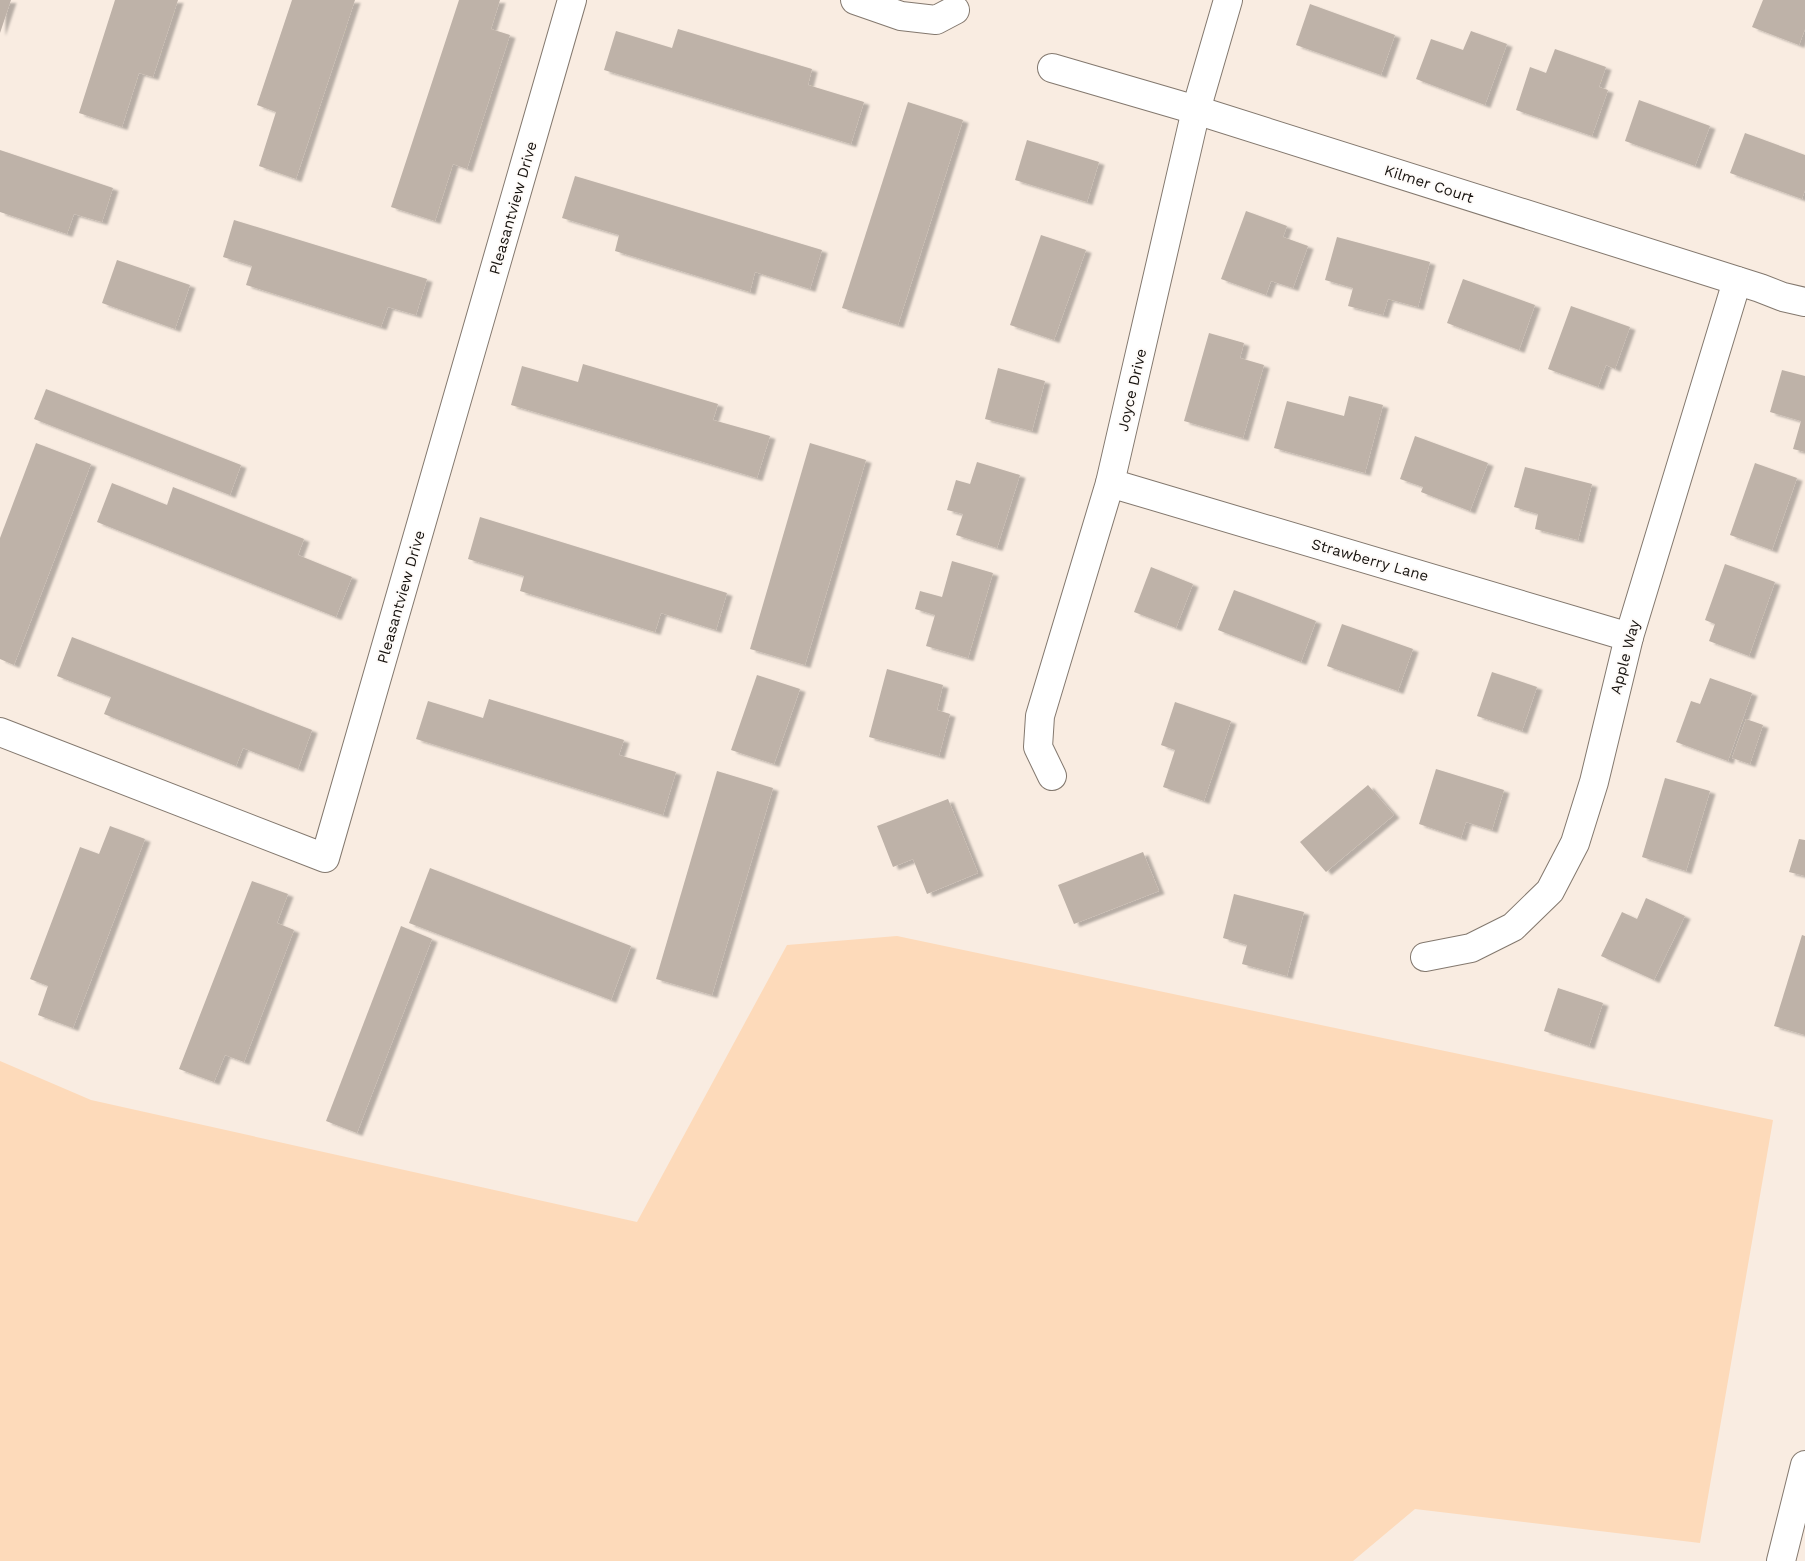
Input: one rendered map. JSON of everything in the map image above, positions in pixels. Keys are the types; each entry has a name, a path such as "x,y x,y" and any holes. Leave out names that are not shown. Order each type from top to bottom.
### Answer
{"street":[{"name":"Pleasantview Drive","path":"0,732 326,858 572,0"},
{"path":"855,0 901,16 936,20 955,10"},
{"name":"Joyce Drive","path":"1052,776 1038,747 1040,716 1110,484 1196,110 1228,0"},
{"name":"Kilmer Court","path":"1052,68 1196,110 1783,297 1805,302"},
{"name":"Apple Way","path":"1425,957 1471,948 1513,927 1550,891 1575,843 1594,782 1629,637 1736,281"},
{"name":"Strawberry Lane","path":"1110,484 1629,637"},
{"path":"1780,1561 1805,1465"}],"shaded area":[{"path":"897,936 1773,1120 1700,1543 1415,1509 1353,1561 0,1561 0,1061 91,1100 637,1222 787,945"}],"building":[{"path":"0,0 11,0 0,33"},
{"path":"115,0 178,0 153,77 139,73 122,127 79,113"},
{"path":"292,0 355,0 296,179 259,166 276,112 257,105"},
{"path":"459,0 500,0 491,29 510,35 467,169 453,164 435,221 391,207"},
{"path":"1763,0 1805,0 1805,29 1799,45 1752,27"},
{"path":"1310,4 1395,35 1381,75 1296,45"},
{"path":"678,29 812,69 808,85 864,102 851,144 604,70 616,31 672,48"},
{"path":"1471,31 1507,44 1485,105 1416,79 1431,39 1463,50"},
{"path":"1555,49 1606,67 1599,87 1608,90 1592,136 1516,110 1530,67 1546,73"},
{"path":"1639,100 1710,126 1695,166 1625,141"},
{"path":"908,102 963,120 898,325 842,308"},
{"path":"1745,133 1805,155 1805,190 1802,199 1730,173"},
{"path":"1027,140 1099,162 1087,202 1015,180"},
{"path":"0,150 113,188 102,222 74,214 67,234 0,212"},
{"path":"575,176 822,250 810,289 755,272 750,292 615,251 619,235 562,218"},
{"path":"1246,211 1287,226 1283,237 1308,246 1293,288 1271,281 1266,295 1221,279"},
{"path":"234,220 427,279 416,315 388,307 381,327 246,285 252,266 223,257"},
{"path":"1041,235 1086,250 1054,340 1010,325"},
{"path":"1337,237 1430,262 1418,307 1388,299 1383,315 1348,306 1353,288 1325,280"},
{"path":"117,260 190,285 175,329 102,303"},
{"path":"1463,279 1535,305 1519,350 1447,323"},
{"path":"1571,306 1630,327 1615,369 1606,365 1598,387 1548,369"},
{"path":"1209,333 1244,343 1240,358 1264,365 1243,438 1184,421"},
{"path":"583,364 718,404 713,420 770,436 757,478 511,405 522,366 578,382"},
{"path":"998,368 1045,381 1032,431 985,419"},
{"path":"1782,370 1805,376 1805,452 1793,449 1801,421 1770,412"},
{"path":"46,389 241,465 230,495 34,419"},
{"path":"1349,396 1383,405 1365,473 1274,448 1287,401 1344,416"},
{"path":"1415,436 1488,463 1470,511 1421,492 1423,487 1400,479"},
{"path":"36,443 91,464 14,665 0,659 0,538"},
{"path":"810,443 866,460 805,665 750,649"},
{"path":"977,462 1020,475 997,548 956,535 963,514 947,510 956,480 970,484"},
{"path":"1755,463 1797,478 1772,550 1730,535"},
{"path":"1525,467 1592,484 1578,540 1535,529 1538,514 1514,507"},
{"path":"112,483 167,505 173,487 304,539 298,555 352,577 336,617 97,522"},
{"path":"480,517 727,593 716,630 661,613 655,632 520,591 524,576 468,559"},
{"path":"952,561 993,573 968,658 926,646 935,615 915,609 920,591 942,597"},
{"path":"1725,564 1775,582 1749,656 1709,641 1715,624 1705,620"},
{"path":"1151,567 1193,584 1176,628 1134,612"},
{"path":"1234,590 1316,621 1301,662 1218,630"},
{"path":"1342,624 1413,649 1398,691 1327,666"},
{"path":"72,637 312,730 298,769 243,748 236,766 104,714 111,697 57,676"},
{"path":"887,669 943,685 937,710 950,714 939,756 869,737"},
{"path":"1492,672 1537,687 1522,731 1477,716"},
{"path":"757,675 800,689 774,764 731,750"},
{"path":"1710,678 1752,693 1728,761 1676,742 1691,701 1700,704"},
{"path":"489,699 624,740 619,755 676,772 663,815 416,739 428,701 483,718"},
{"path":"1175,702 1231,721 1204,801 1163,787 1175,750 1161,745"},
{"path":"1746,719 1763,725 1750,764 1732,758"},
{"path":"1436,769 1504,790 1492,830 1466,822 1461,838 1419,824"},
{"path":"717,771 773,788 712,995 656,979"},
{"path":"1665,778 1710,791 1686,871 1642,857"},
{"path":"1368,785 1394,815 1326,872 1300,842"},
{"path":"948,799 978,873 927,894 913,859 893,867 877,826"},
{"path":"110,826 145,839 73,1028 38,1015 48,986 30,979 80,847 99,854"},
{"path":"1799,839 1805,840 1805,876 1789,872"},
{"path":"1143,852 1159,891 1074,924 1058,885"},
{"path":"430,868 631,946 611,1000 409,923"},
{"path":"252,881 288,894 277,923 294,930 244,1062 225,1055 214,1082 179,1069"},
{"path":"1234,894 1304,912 1287,976 1242,964 1247,945 1223,938"},
{"path":"1646,898 1685,916 1654,980 1601,956 1622,912 1637,919"},
{"path":"401,926 432,939 357,1133 326,1121"},
{"path":"1802,935 1805,936 1805,1035 1774,1026"},
{"path":"1558,988 1603,1003 1589,1046 1544,1031"}]}
